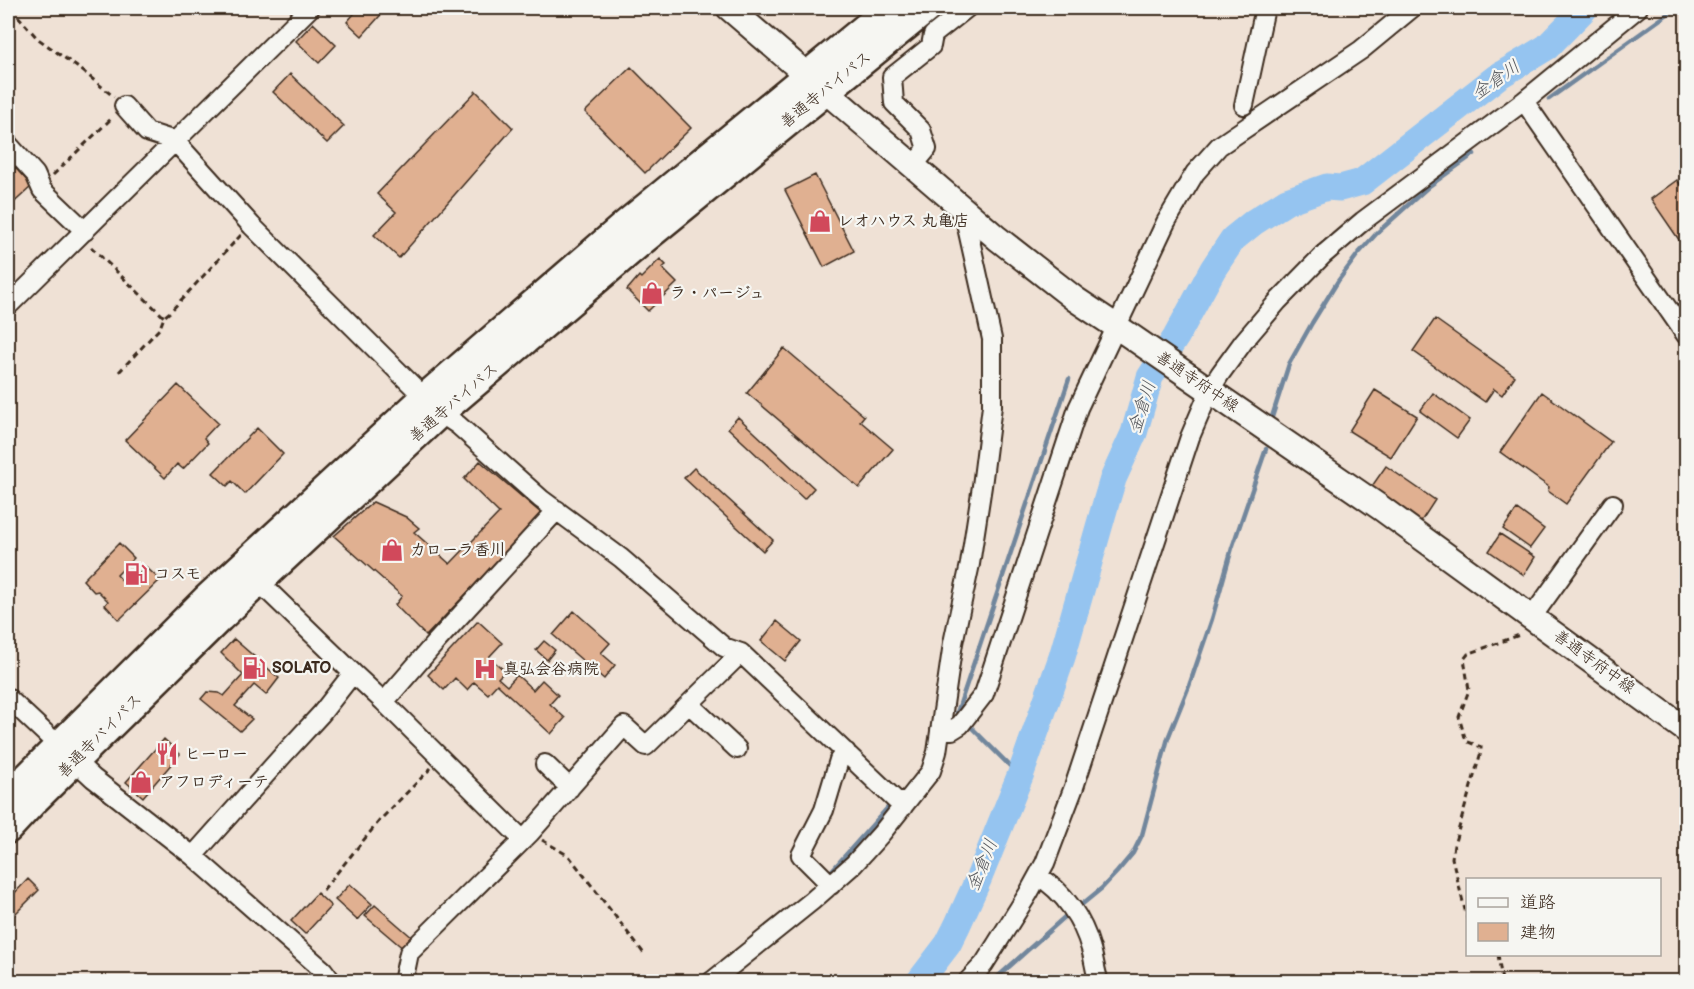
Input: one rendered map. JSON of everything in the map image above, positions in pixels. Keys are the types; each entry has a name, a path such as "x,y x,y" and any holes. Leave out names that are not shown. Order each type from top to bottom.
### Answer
{"highway":[{"name":"善通寺バイパス","path":"815,83 889,8"},
{"name":"善通寺バイパス","path":"8,829 66,753 205,600 432,405 622,227 815,83 928,8"},
{"name":"善通寺バイパス","path":"8,796 66,753 220,618 259,582 432,405"}],"main road":[{"name":"善通寺府中線","path":"729,8 963,209 1075,299 1381,508 1686,729"}],"street":[{"path":"8,306 310,8"},
{"path":"913,166 927,149 921,130 894,103 892,77 931,46 933,35 967,8"},
{"path":"1244,105 1265,8"},
{"path":"940,730 952,730 963,721 984,694 1078,408 1123,332 1166,222 1195,173 1219,146 1361,50 1412,8"},
{"path":"967,981 984,964 1045,863 1074,787 1190,437 1204,387 1278,301 1323,255 1363,221 1524,101 1638,8"},
{"path":"1524,101 1686,335"},
{"path":"124,106 147,132 175,141 250,225 432,405 458,425 541,499 621,558 724,647 741,653 903,807"},
{"path":"8,144 35,174 41,187 82,233"},
{"path":"711,981 827,881 854,864 931,771 937,752 953,643 970,564 992,406 992,339 963,209"},
{"path":"1535,619 1613,504"},
{"path":"384,702 557,510"},
{"path":"259,582 440,758 527,837"},
{"path":"403,981 409,953 527,837 624,726 646,746 741,653"},
{"path":"193,856 321,714 353,673"},
{"path":"8,698 66,753 134,812 193,856 323,970 332,981"},
{"path":"689,704 737,749"},
{"path":"827,881 801,855 824,810 839,760 846,752"},
{"path":"545,764 570,788"},
{"path":"1038,876 1047,882 1078,918 1091,947 1099,981"}],"path":[{"path":"11,8 37,38 84,72 124,106 41,187"},
{"path":"119,372 160,328 164,317 250,225"},
{"path":"82,233 164,317"},
{"path":"1466,918 1452,858 1481,747 1466,741 1459,717 1469,690 1464,659 1468,654 1530,630 1535,619"},
{"path":"323,890 380,820 440,758"},
{"path":"527,837 569,856 645,955"},
{"path":"1498,956 1502,981"}],"building":[{"path":"359,8 386,9 362,36 347,22"},
{"path":"313,23 336,45 319,63 296,41"},
{"path":"631,67 691,128 645,173 585,112"},
{"path":"290,74 344,126 327,143 273,92"},
{"path":"476,91 513,128 399,258 374,235 396,212 377,194"},
{"path":"8,160 32,186 8,208"},
{"name":"レオハウス 丸亀店","path":"815,175 854,251 824,267 785,190"},
{"path":"1677,180 1686,192 1686,250 1651,199"},
{"path":"660,259 666,265 662,268 677,283 648,311 627,290 639,276 641,278"},
{"path":"1435,319 1515,376 1502,395 1494,389 1485,402 1413,351"},
{"path":"784,348 864,416 860,421 893,449 859,488 747,393"},
{"path":"178,385 218,423 204,438 208,443 183,469 177,464 165,478 125,440"},
{"path":"1375,390 1417,416 1391,457 1349,431"},
{"path":"1542,392 1611,442 1566,504 1548,491 1549,487 1500,452"},
{"path":"1433,393 1470,420 1457,438 1420,411"},
{"path":"738,417 814,488 804,499 728,428"},
{"path":"257,428 283,454 245,494 232,481 227,486 213,473"},
{"name":"カローラ香川","path":"480,461 542,514 426,636 395,605 402,596 334,536 373,502 406,517 419,528 414,532 450,564 499,513 464,479"},
{"path":"1386,466 1435,500 1420,523 1370,489"},
{"path":"694,468 773,540 763,551 684,478"},
{"path":"1517,509 1544,529 1530,548 1503,529"},
{"path":"1500,534 1535,557 1524,575 1489,551"},
{"path":"119,543 134,558 117,575 126,585 146,567 160,580 119,620 105,605 108,601 98,591 94,592 83,580"},
{"path":"574,611 610,643 601,653 615,665 604,679 553,635"},
{"path":"478,621 502,643 489,657 505,671 498,678 507,686 517,675 533,690 542,680 558,695 550,704 565,718 551,734 497,684 488,694 474,682 467,690 455,678 444,690 428,675"},
{"path":"777,621 801,641 785,661 761,641"},
{"path":"234,639 279,678 266,695 254,685 235,706 252,719 240,731 201,699 207,692 224,696 243,675 221,653"},
{"path":"544,641 555,650 547,660 536,650"},
{"path":"164,739 180,754 143,797 126,782"},
{"path":"28,879 39,890 8,921 8,900"},
{"path":"350,884 372,904 357,920 335,900"},
{"path":"317,893 331,906 305,934 291,921"},
{"path":"375,905 414,939 405,950 365,916"}],"waterway":[{"name":"金倉川","path":"919,982 948,944 957,926 1020,776 1062,657 1113,479 1134,433 1150,377 1233,239 1254,222 1287,201 1327,187 1340,188 1362,182 1497,77 1547,47 1585,8"},
{"path":"1549,99 1676,8"},
{"path":"1272,417 1289,364 1338,281 1358,254 1377,233 1428,187 1474,154"},
{"path":"961,717 957,713 1069,379"},
{"path":"1080,906 1117,872 1133,853 1142,835 1168,738 1212,619 1232,548 1266,449"},
{"path":"967,723 1020,776"},
{"path":"827,876 891,804"},
{"path":"992,982 1068,914"},
{"path":"698,982 707,974"}],"place":[{"name":"レオハウス 丸亀店","path":"820,221"},
{"name":"ラ・パージュ","path":"652,293"},
{"name":"カローラ香川","path":"392,550"},
{"name":"コスモ","path":"136,574"},
{"name":"SOLATO","path":"254,668"},
{"name":"真弘会谷病院","path":"485,669"},
{"name":"ヒーロー","path":"167,754"},
{"name":"アフロディーテ","path":"141,782"}]}
